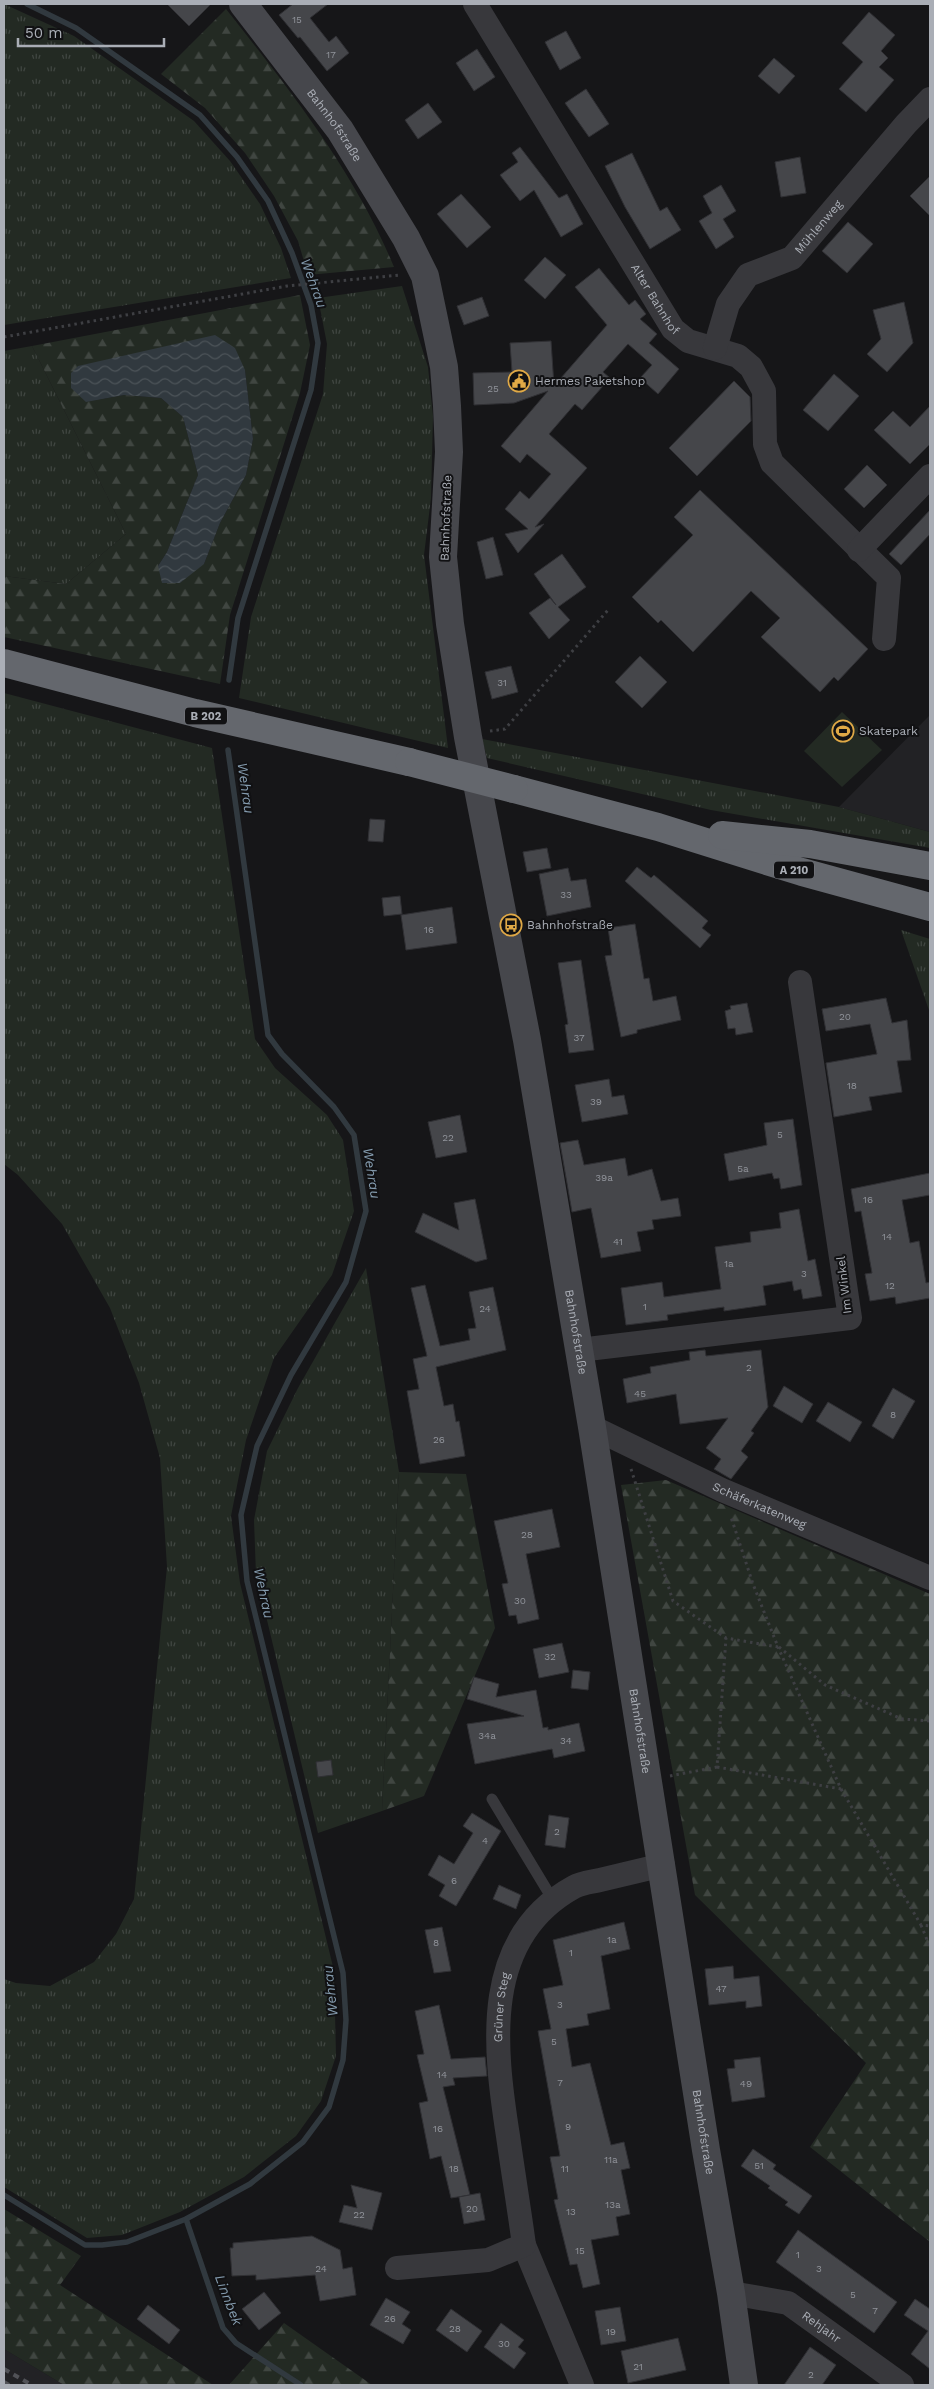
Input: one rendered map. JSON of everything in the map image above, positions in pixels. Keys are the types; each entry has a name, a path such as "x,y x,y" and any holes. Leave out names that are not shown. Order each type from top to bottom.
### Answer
{"highway":[{"name":"B 202","path":"4,663 195,713 409,762 658,827"},
{"name":"A 210","path":"658,827 810,844 930,866"},
{"name":"A 210","path":"658,827 802,872 930,908"}],"main road":[{"name":"Bahnhofstraße","path":"242,4 340,130 406,238 425,276 444,367 449,452 443,557 450,624 468,737 527,1040 592,1427 634,1700 663,1865 706,2150 731,2293 744,2385"}],"street":[{"name":"Alter Bahnhof","path":"475,4 673,329 688,341 738,356 751,366 759,378 764,391 765,444 772,463 888,578 884,640"},
{"name":"Mühlenweg","path":"715,348 728,304 748,275 792,258 906,124 930,99"},
{"path":"859,550 930,476"},
{"name":"Im Winkel","path":"579,1350 850,1318 800,982"},
{"name":"Schäferkatenweg","path":"592,1427 722,1490 930,1578"},
{"name":"Grüner Steg","path":"582,2385 524,2245 498,2074 497,2033 501,1993 510,1961 524,1931 537,1914 553,1900 576,1886 663,1865"},
{"path":"397,2268 488,2260 524,2245"},
{"name":"Rehjahr","path":"731,2293 788,2303 902,2385"}],"lane":[{"path":"492,1799 553,1900"}],"path":[{"path":"4,337 287,286 400,275 425,276"},
{"path":"468,737 472,734 505,729 608,610"},
{"path":"622,1442 674,1601 726,1638 778,1647 825,1685 902,1719 930,1721"},
{"path":"722,1490 753,1584 778,1647 841,1789 921,1924 930,1947"},
{"path":"717,1766 726,1638"},
{"path":"649,1780 717,1766 841,1789"},
{"path":"921,1924 930,1926"}],"shaded area":[{"path":"930,715 930,832 839,807"},
{"path":"4,2349 64,2385 4,2385"}],"green space":[{"path":"4,4 74,36 194,121 230,161 260,204 281,248 291,278 4,325"},
{"path":"226,9 319,132 360,198 394,267 308,275 298,241 274,196 245,153 205,108 161,74"},
{"path":"402,286 428,367 433,416 431,498 424,555 448,748 239,698 251,617 323,394 327,344 318,298"},
{"path":"300,295 310,345 300,393 230,615 220,684 4,637 4,576 66,584 126,534 32,346","holes":["245,370 253,439 246,475 220,523 204,564 158,566 167,552 198,475 183,417 161,398 124,395 86,402"]},
{"path":"32,346 126,534 66,584 4,576 4,351"},
{"path":"4,693 212,748 255,1039 275,1068 327,1115 343,1140 354,1211 332,1275 274,1358 246,1440 231,1516 240,1583 334,1971 336,2056 321,2101 296,2136 244,2177 180,2212 122,2235 87,2238 4,2187 4,1979 16,1983 50,1986 94,1962 116,1934 134,1899 167,1567 160,1458 139,1383 110,1308 62,1224 18,1175 4,1164"},
{"name":"Skatepark","path":"842,712 882,750 842,787 804,751"},
{"path":"482,739 839,807 930,832 930,848 711,810 487,758"},
{"path":"901,930 930,939 930,1013"},
{"path":"366,1268 399,1472 382,1811 318,1833 256,1574 254,1520 267,1451 298,1388"},
{"path":"399,1472 466,1474 495,1628 424,1796 382,1811"},
{"path":"666,1480 930,1594 930,2242 810,2147 866,2063 695,1895 621,1485"},
{"path":"4,2209 81,2256 60,2285 213,2385 64,2385 4,2349"},
{"path":"284,2323 372,2385 229,2385"}],"water":[{"path":"215,335 235,348 245,370 253,439 246,475 220,523 204,564 180,583 162,583 158,566 167,552 198,475 183,417 161,398 124,395 86,402 71,388 71,373 78,366"}],"building":[{"path":"167,4 211,4 189,26"},
{"path":"293,4 328,4 310,18 329,42 336,36 349,53 327,71 300,37 298,38 279,15"},
{"path":"869,12 895,35 881,51 888,58 879,67 894,80 866,112 839,89 863,62 842,43"},
{"path":"566,31 581,58 560,70 545,42"},
{"path":"477,49 495,77 474,91 456,63"},
{"path":"774,58 795,76 779,94 758,76"},
{"path":"586,89 609,124 589,137 565,103"},
{"path":"428,103 442,122 418,139 405,120"},
{"path":"520,147 559,198 567,194 583,224 561,237 534,190 520,201 500,175 518,162 512,153"},
{"path":"632,153 660,211 667,207 681,230 650,249 625,207 605,166"},
{"path":"800,157 806,193 781,197 775,162"},
{"path":"930,176 930,216 910,196"},
{"path":"721,185 736,211 723,219 734,237 716,249 699,221 712,213 703,196"},
{"path":"461,194 491,227 467,248 437,214"},
{"path":"848,222 873,244 847,273 822,251"},
{"path":"545,257 566,275 545,299 524,280"},
{"path":"599,268 629,305 635,300 646,314 640,319 657,334 649,343 679,369 658,394 640,378 652,365 628,344 603,372 610,378 582,410 575,404 549,434 587,468 535,527 544,524 518,553 505,534 528,529 505,509 520,491 529,499 551,474 527,454 520,463 501,446 548,391 514,403 474,405 473,373 512,372 510,343 551,341 554,386 607,325 575,287"},
{"path":"482,297 489,316 464,325 457,306"},
{"path":"904,302 913,343 887,372 867,354 881,339 873,310"},
{"path":"834,374 859,396 828,431 803,410"},
{"path":"734,381 750,397 751,421 697,476 669,448"},
{"path":"930,406 930,444 910,464 874,430 893,411 910,427"},
{"path":"867,465 887,485 864,508 844,489"},
{"path":"700,490 868,649 838,681 834,677 820,692 761,637 780,618 751,591 693,652 661,620 658,623 632,597 693,535 674,517"},
{"path":"930,510 930,534 901,565 889,554"},
{"path":"493,537 503,575 486,579 477,542"},
{"path":"562,554 586,587 558,607 570,620 549,639 529,613 550,598 556,605 534,574"},
{"path":"640,656 667,682 642,708 615,682"},
{"path":"511,666 518,692 492,699 485,672"},
{"path":"370,819 385,820 383,842 368,841"},
{"path":"547,848 551,868 527,872 523,852"},
{"path":"637,867 651,878 654,875 708,921 702,928 711,935 700,948 625,881"},
{"path":"568,868 571,881 586,879 591,907 547,916 539,874"},
{"path":"400,896 402,914 384,916 382,898"},
{"path":"452,907 457,943 406,950 401,915"},
{"path":"635,924 644,979 649,978 653,1001 676,996 681,1020 637,1030 637,1033 621,1037 605,956 612,955 608,928"},
{"path":"581,960 594,1050 569,1053 565,1025 568,1024 558,963"},
{"path":"886,998 892,1023 907,1020 911,1060 897,1061 902,1092 869,1097 872,1110 834,1117 826,1063 877,1054 870,1024 826,1031 822,1009"},
{"path":"747,1003 753,1032 736,1035 735,1028 728,1029 725,1011 731,1009 730,1006"},
{"path":"609,1079 612,1097 624,1095 628,1114 582,1122 575,1085"},
{"path":"460,1115 467,1152 436,1158 428,1122"},
{"path":"793,1119 802,1185 781,1189 779,1178 774,1179 772,1173 729,1181 724,1154 767,1145 764,1123"},
{"path":"578,1140 584,1165 625,1158 628,1176 652,1169 661,1201 678,1198 681,1216 652,1220 654,1229 637,1232 641,1251 601,1258 591,1208 572,1212 560,1143"},
{"path":"930,1173 930,1195 902,1200 910,1243 919,1241 926,1283 930,1282 930,1298 896,1304 895,1297 870,1301 865,1274 872,1273 861,1211 855,1212 851,1189"},
{"path":"475,1199 487,1259 476,1262 415,1232 423,1213 459,1230 454,1203"},
{"path":"799,1209 808,1261 815,1259 822,1296 803,1299 801,1289 794,1291 792,1281 763,1286 766,1305 724,1311 724,1307 667,1315 668,1320 626,1325 621,1288 662,1282 664,1297 721,1289 715,1247 751,1242 750,1232 781,1228 779,1213"},
{"path":"425,1285 440,1346 470,1340 468,1329 476,1328 469,1292 493,1287 506,1350 436,1367 444,1406 453,1404 456,1422 459,1421 465,1456 420,1464 407,1391 419,1389 413,1359 427,1356 411,1288"},
{"path":"705,1350 706,1356 761,1350 768,1407 751,1431 754,1433 741,1451 748,1457 731,1479 714,1469 721,1459 706,1448 728,1418 680,1424 676,1394 627,1403 623,1379 651,1373 650,1367 690,1360 689,1352"},
{"path":"784,1386 813,1404 802,1423 773,1406"},
{"path":"893,1388 915,1401 893,1439 872,1426"},
{"path":"828,1402 862,1422 850,1442 816,1421"},
{"path":"552,1509 560,1547 526,1554 539,1619 518,1624 516,1615 509,1616 502,1584 508,1583 494,1521"},
{"path":"562,1643 569,1672 539,1678 533,1649"},
{"path":"573,1670 590,1672 588,1690 571,1688"},
{"path":"474,1677 499,1684 496,1697 536,1690 543,1728 548,1727 548,1730 579,1723 585,1751 554,1758 552,1749 475,1764 467,1724 524,1716 467,1699"},
{"path":"331,1760 333,1775 318,1777 316,1762"},
{"path":"472,1813 501,1831 456,1906 439,1896 445,1885 428,1875 439,1855 454,1864 473,1833 463,1826"},
{"path":"549,1815 569,1818 565,1848 545,1845"},
{"path":"499,1885 521,1895 516,1909 493,1899"},
{"path":"624,1922 630,1949 601,1956 610,2009 587,2014 589,2025 566,2029 572,2067 590,2063 611,2145 624,2142 630,2168 621,2170 630,2214 616,2217 619,2235 591,2240 600,2284 583,2288 577,2264 570,2265 554,2200 558,2199 550,2157 560,2156 538,2031 551,2029 543,1989 563,1985 553,1940"},
{"path":"442,1927 451,1971 434,1973 425,1930"},
{"path":"733,1966 734,1979 759,1976 762,2006 746,2008 746,2001 709,2005 705,1969"},
{"path":"439,2005 451,2059 485,2057 487,2076 453,2078 455,2085 443,2087 470,2195 451,2198 441,2156 430,2159 419,2103 428,2101 417,2055 424,2054 415,2011"},
{"path":"760,2057 765,2097 732,2102 727,2069 735,2068 734,2060"},
{"path":"753,2149 776,2165 773,2169 812,2196 799,2214 785,2205 788,2202 768,2188 770,2186 741,2166"},
{"path":"351,2185 382,2193 372,2230 339,2222 344,2205 357,2208"},
{"path":"480,2193 485,2220 464,2224 459,2197"},
{"path":"798,2230 897,2302 874,2333 776,2262"},
{"path":"312,2236 340,2250 343,2269 352,2267 356,2295 320,2301 315,2275 256,2280 256,2275 232,2276 230,2248 233,2248 233,2243"},
{"path":"264,2292 281,2313 259,2330 242,2309"},
{"path":"386,2298 410,2312 402,2324 411,2330 403,2344 370,2325"},
{"path":"915,2299 930,2309 930,2369 911,2354 928,2331 904,2315"},
{"path":"148,2305 180,2330 169,2344 137,2319"},
{"path":"620,2307 626,2341 601,2345 595,2311"},
{"path":"451,2309 482,2331 467,2352 436,2330"},
{"path":"501,2323 524,2340 518,2347 526,2353 514,2369 484,2347"},
{"path":"678,2338 686,2370 628,2383 621,2351"},
{"path":"810,2347 836,2365 822,2385 784,2385"}],"waterway":[{"name":"Wehrau","path":"27,4 76,28 200,115 237,157 268,201 292,253 311,305 318,343 311,390 238,618 229,680"},
{"name":"Wehrau","path":"4,2195 85,2245 127,2242 186,2219 250,2184 303,2142 329,2107 343,2060 346,2020 343,1973 247,1581 241,1515 257,1446 291,1375 346,1282 366,1211 354,1135 334,1107 282,1054 268,1035 228,750"},
{"name":"Linnbek","path":"186,2219 223,2328 236,2343 301,2385"}],"railway":[{"path":"4,2369 32,2385"},
{"path":"4,2382 9,2385"}],"place":[{"name":"Hermes Paketshop","path":"519,381"},
{"name":"Skatepark","path":"843,731"},
{"name":"Bahnhofstraße","path":"511,925"}]}
